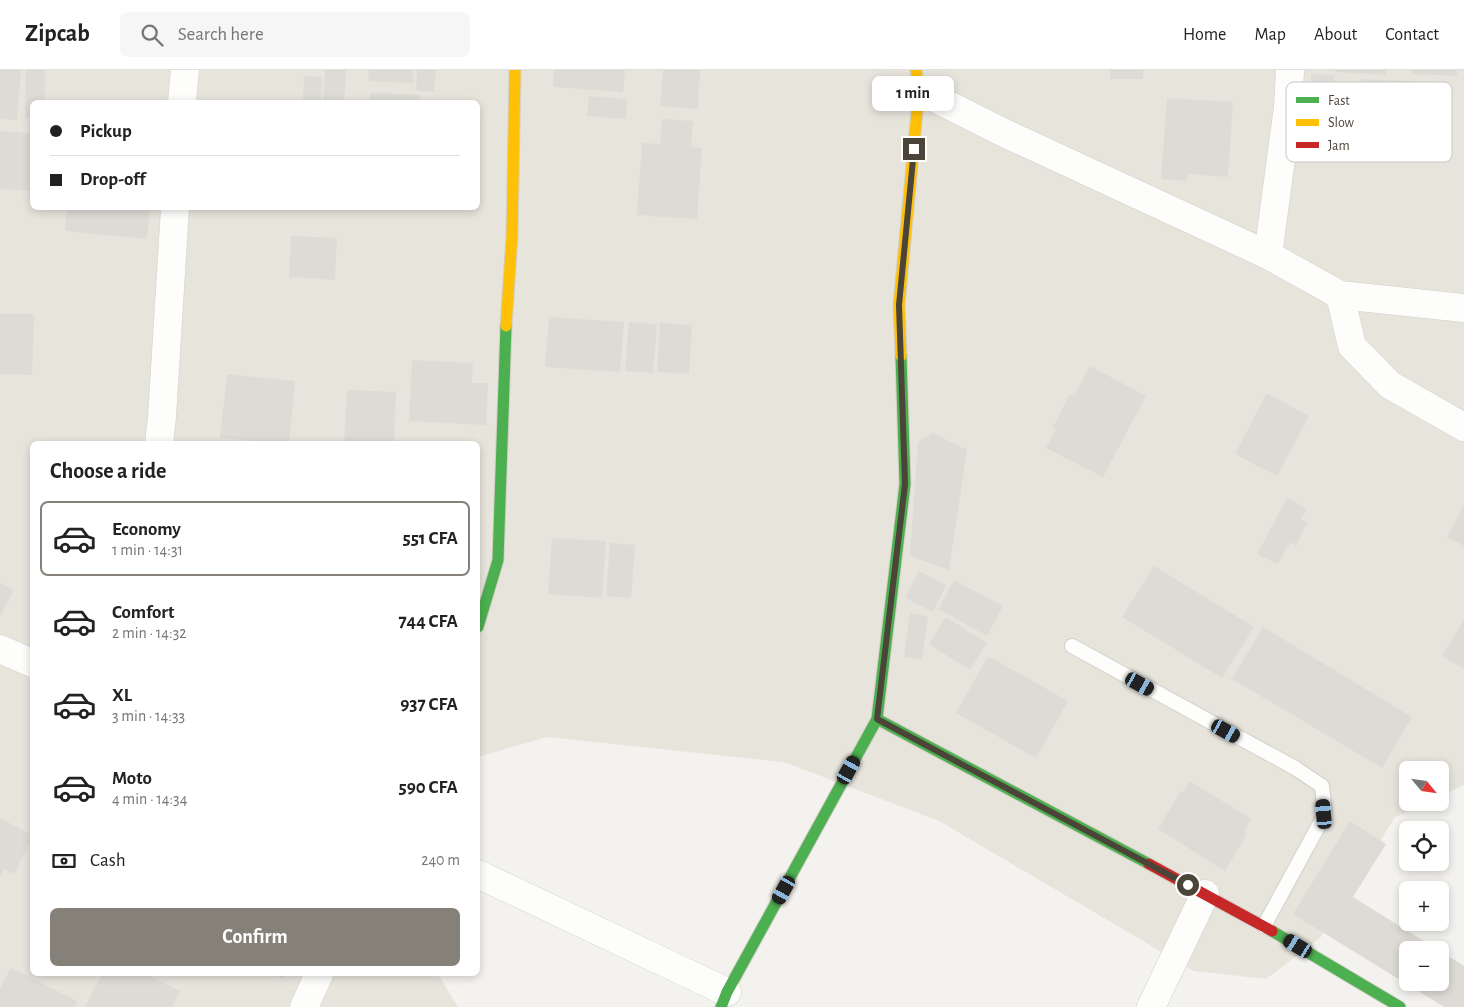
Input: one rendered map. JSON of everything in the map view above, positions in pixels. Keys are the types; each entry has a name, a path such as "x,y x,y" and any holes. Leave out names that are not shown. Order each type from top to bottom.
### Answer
{"street":[{"path":"182,100 184,70"},
{"path":"480,620 498,560 504,349 512,227 515,70"},
{"path":"480,875 724,1000 877,719 905,484 899,305 918,80 1000,131 1268,255 1340,295 1464,308"},
{"path":"1268,255 1286,122"},
{"path":"159,441 175,210"},
{"path":"1340,295 1352,346 1390,385 1464,427"},
{"path":"0,649 30,662"},
{"path":"877,719 1264,926 1400,1007"},
{"path":"1151,1007 1205,894"},
{"path":"304,1007 318,976"}],"lane":[{"path":"1072,646 1295,768 1322,786 1324,814 1264,926"}],"shaded area":[{"path":"0,70 1464,70 1464,785 1449,792 1449,761 1399,761 1399,811 1408,811 1395,817 1321,937 1266,979 1194,971 939,821 784,762 547,737 480,756 480,441 30,441 30,976 439,976 458,1007 0,1007"}],"building":[{"path":"0,70 21,70 17,120 0,119"},
{"path":"26,70 45,70 45,100 30,100 30,118 25,118"},
{"path":"325,70 346,70 344,100 323,100"},
{"path":"369,70 413,70 413,83 368,81"},
{"path":"417,70 436,70 434,92 416,91"},
{"path":"554,70 625,70 623,92 553,87"},
{"path":"663,70 700,70 698,109 660,106"},
{"path":"1110,70 1143,70 1143,79 1110,79"},
{"path":"1335,70 1386,70 1386,75 1335,72"},
{"path":"1412,70 1457,70 1457,76 1412,74"},
{"path":"1311,74 1335,75 1334,82 1311,82"},
{"path":"304,76 322,77 321,100 303,100"},
{"path":"1361,79 1433,82 1361,82"},
{"path":"371,92 420,95 419,100 370,100"},
{"path":"589,96 627,99 626,119 587,116"},
{"path":"1167,98 1233,102 1228,177 1187,174 1187,181 1161,179"},
{"path":"662,119 693,121 691,147 702,148 697,219 637,215 642,143 660,144"},
{"path":"0,131 30,133 30,191 0,189"},
{"path":"67,210 150,210 147,239 65,231"},
{"path":"291,236 337,238 335,280 289,277"},
{"path":"0,314 34,314 32,375 0,374"},
{"path":"549,317 624,322 620,372 545,367"},
{"path":"629,322 657,324 653,373 625,371"},
{"path":"660,323 692,325 689,374 657,372"},
{"path":"412,360 473,363 472,383 488,383 486,425 409,421"},
{"path":"1090,366 1146,396 1103,477 1046,448 1056,429 1053,427 1070,394 1074,396"},
{"path":"227,374 295,381 289,441 254,441 220,438"},
{"path":"347,390 396,392 394,441 344,441"},
{"path":"1267,393 1309,416 1277,476 1235,454"},
{"path":"933,433 967,450 949,570 910,556 918,442"},
{"path":"1287,498 1307,509 1301,519 1307,523 1296,546 1290,542 1278,564 1257,554"},
{"path":"1464,505 1464,546 1447,537"},
{"path":"552,538 606,541 602,598 548,594"},
{"path":"610,543 635,545 631,598 606,596"},
{"path":"1154,566 1254,627 1222,678 1122,617"},
{"path":"919,571 946,585 933,612 905,598"},
{"path":"954,580 1003,606 987,636 938,609"},
{"path":"0,583 14,590 0,617"},
{"path":"910,613 928,616 922,659 904,657"},
{"path":"946,617 987,643 970,670 929,644"},
{"path":"1464,620 1464,669 1442,656"},
{"path":"1263,627 1412,717 1382,768 1232,679"},
{"path":"988,656 1068,701 1036,758 956,713"},
{"path":"1190,781 1251,819 1244,832 1247,834 1225,871 1158,829 1181,791 1183,792"},
{"path":"0,818 30,834 30,843 14,874 4,869 0,876"},
{"path":"1350,821 1386,844 1353,897 1399,926 1399,931 1408,931 1424,941 1399,941 1399,979 1293,914"},
{"path":"1449,957 1464,966 1464,1007 1444,1007 1418,991 1449,991"},
{"path":"11,968 77,1001 74,1007 0,1007 0,988"},
{"path":"101,976 150,976 180,991 172,1007 85,1007"}],"traffic: fast":[{"path":"480,620 498,560 506,326"},
{"path":"721,1007 727,992 877,719 905,484 901,356"},
{"path":"877,719 1149,864"},
{"path":"1272,931 1400,1007"}],"traffic: slow":[{"path":"506,326 512,236 515,70"},
{"path":"901,356 899,305 919,90 916,70"}],"traffic: jam":[{"path":"1149,864 1272,931"}],"route":[{"path":"914,149 899,305 905,484 877,719 1188,885"}]}
